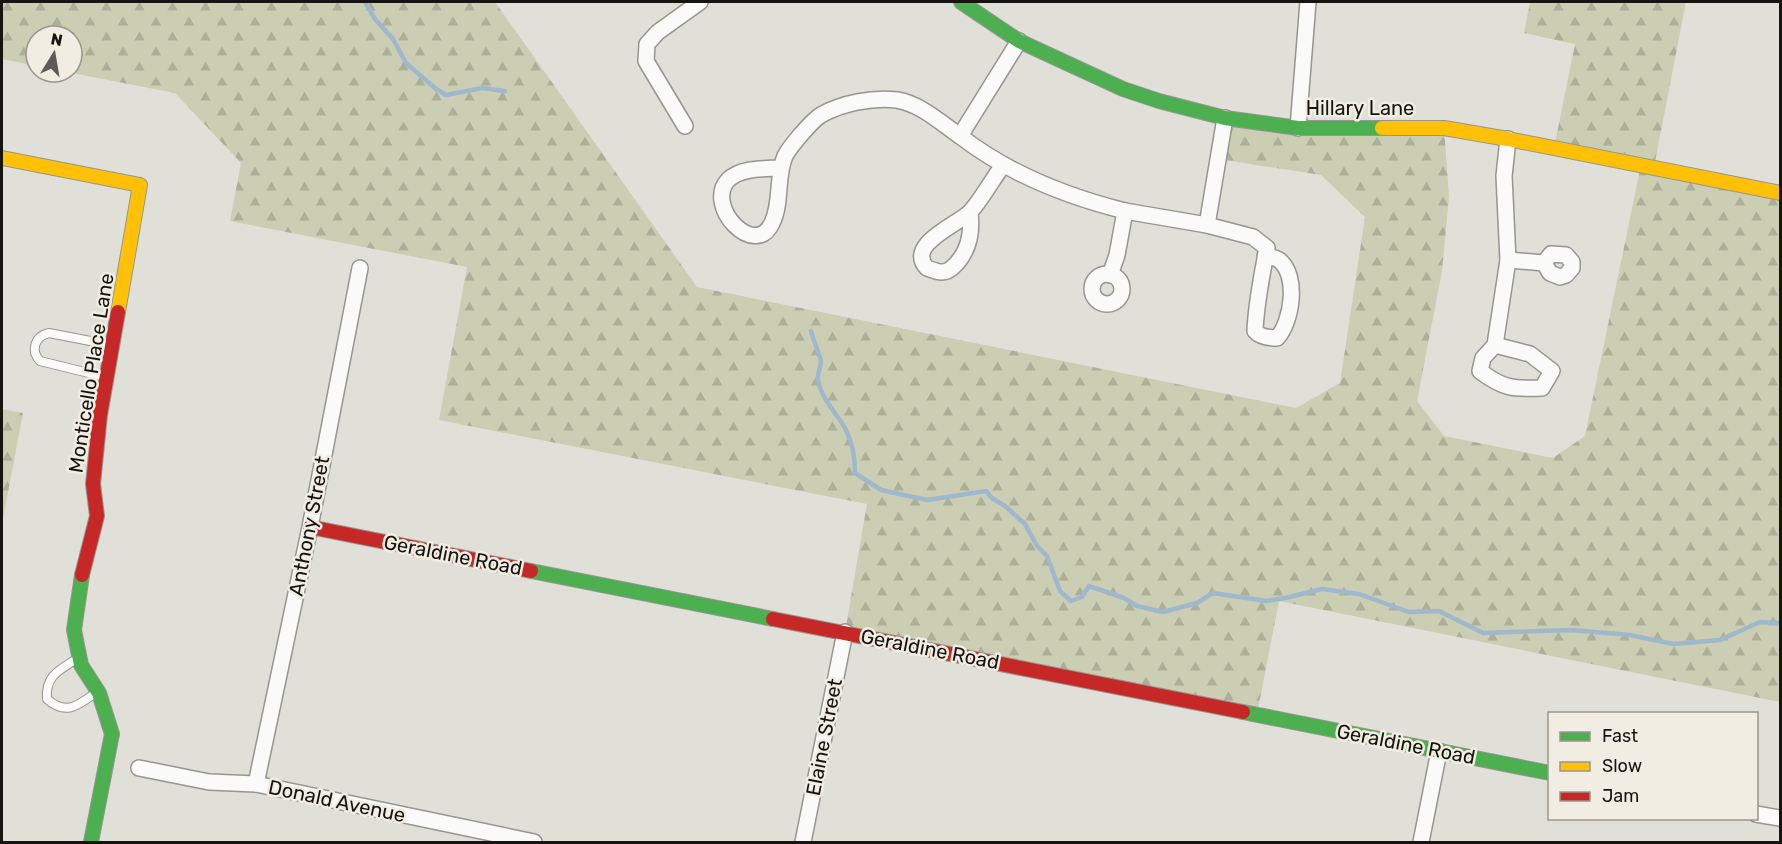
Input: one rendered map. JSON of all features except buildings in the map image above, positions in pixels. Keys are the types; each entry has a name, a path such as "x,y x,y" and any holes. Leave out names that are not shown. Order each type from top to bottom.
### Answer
{"street":[{"path":"685,126 646,61 647,44 658,32 700,2"},
{"name":"Hillary Lane","path":"961,2 1018,41 1124,89 1159,101 1225,118 1298,128 1444,128 1780,193"},
{"path":"1298,128 1308,2"},
{"path":"960,136 1018,41"},
{"path":"781,168 749,170 728,180 721,200 728,215 741,232 756,236 763,234 769,228 777,204 781,168 786,154 820,116 855,103 898,100 923,110 982,153 1053,189 1086,201 1125,211 1207,225 1253,237 1267,248 1265,256 1255,331 1264,336 1277,338 1286,325 1292,296 1291,282 1281,261 1265,256"},
{"path":"1207,225 1225,118"},
{"path":"1495,345 1508,260 1504,176 1508,139"},
{"name":"Monticello Place Lane","path":"2,158 140,185 100,415 93,484 97,516 80,583 74,630 81,664 98,692 112,734 91,843"},
{"path":"970,212 1003,165"},
{"path":"1110,275 1117,255 1125,211"},
{"path":"1508,260 1544,263"},
{"name":"Anthony Street","path":"256,784 310,527 360,268"},
{"name":"Geraldine Road","path":"310,527 1548,773"},
{"name":"Elaine Street","path":"803,843 845,632"},
{"path":"1421,843 1439,751"},
{"name":"Donald Avenue","path":"139,768 209,782 256,784 534,843"},
{"path":"1758,814 1780,818"}],"lane":[{"path":"106,377 40,361 35,348 37,339 49,333 112,346"},
{"path":"79,658 50,678 46,688 47,699 55,706 66,708 76,706 98,692"}],"green space":[{"path":"2,2 495,2 697,287 1296,408 1340,383 1365,217 1321,175 1218,159 1225,118 1444,128 1449,196 1442,271 1417,401 1444,436 1553,458 1585,436 1641,165 1554,148 1575,44 1524,33 1530,2 1686,2 1654,167 1780,193 1780,702 1279,601 1257,714 845,632 867,504 439,420 467,267 230,221 241,163 175,93 84,75 84,24 24,24 24,64 2,59"},
{"path":"2,409 23,413 2,524"}],"waterway":[{"path":"365,2 375,19 393,39 406,63 436,89 446,95 482,88 505,91"},
{"path":"811,331 821,361 818,378 820,387 825,399 848,434 855,461 855,473 881,490 927,500 986,491 1025,524 1037,546 1047,556 1060,591 1071,601 1082,597 1089,586 1124,598 1137,606 1163,612 1197,603 1213,593 1266,601 1322,589 1359,594 1409,612 1439,611 1483,633 1571,630 1630,635 1673,644 1720,640 1760,622 1780,623"}],"traffic: fast":[{"path":"961,2 1019,41 1123,89 1159,101 1225,118 1298,128 1382,128"},
{"path":"531,571 773,619"},
{"path":"82,575 74,630 81,665 99,693 112,734 91,842"},
{"path":"1243,712 1548,773"}],"traffic: slow":[{"path":"1382,128 1444,128 1780,193"},
{"path":"2,158 140,185 118,312"}],"traffic: jam":[{"path":"82,575 97,516 93,484 100,415 118,312"},
{"path":"310,527 531,571"},
{"path":"773,619 1243,712"}]}
